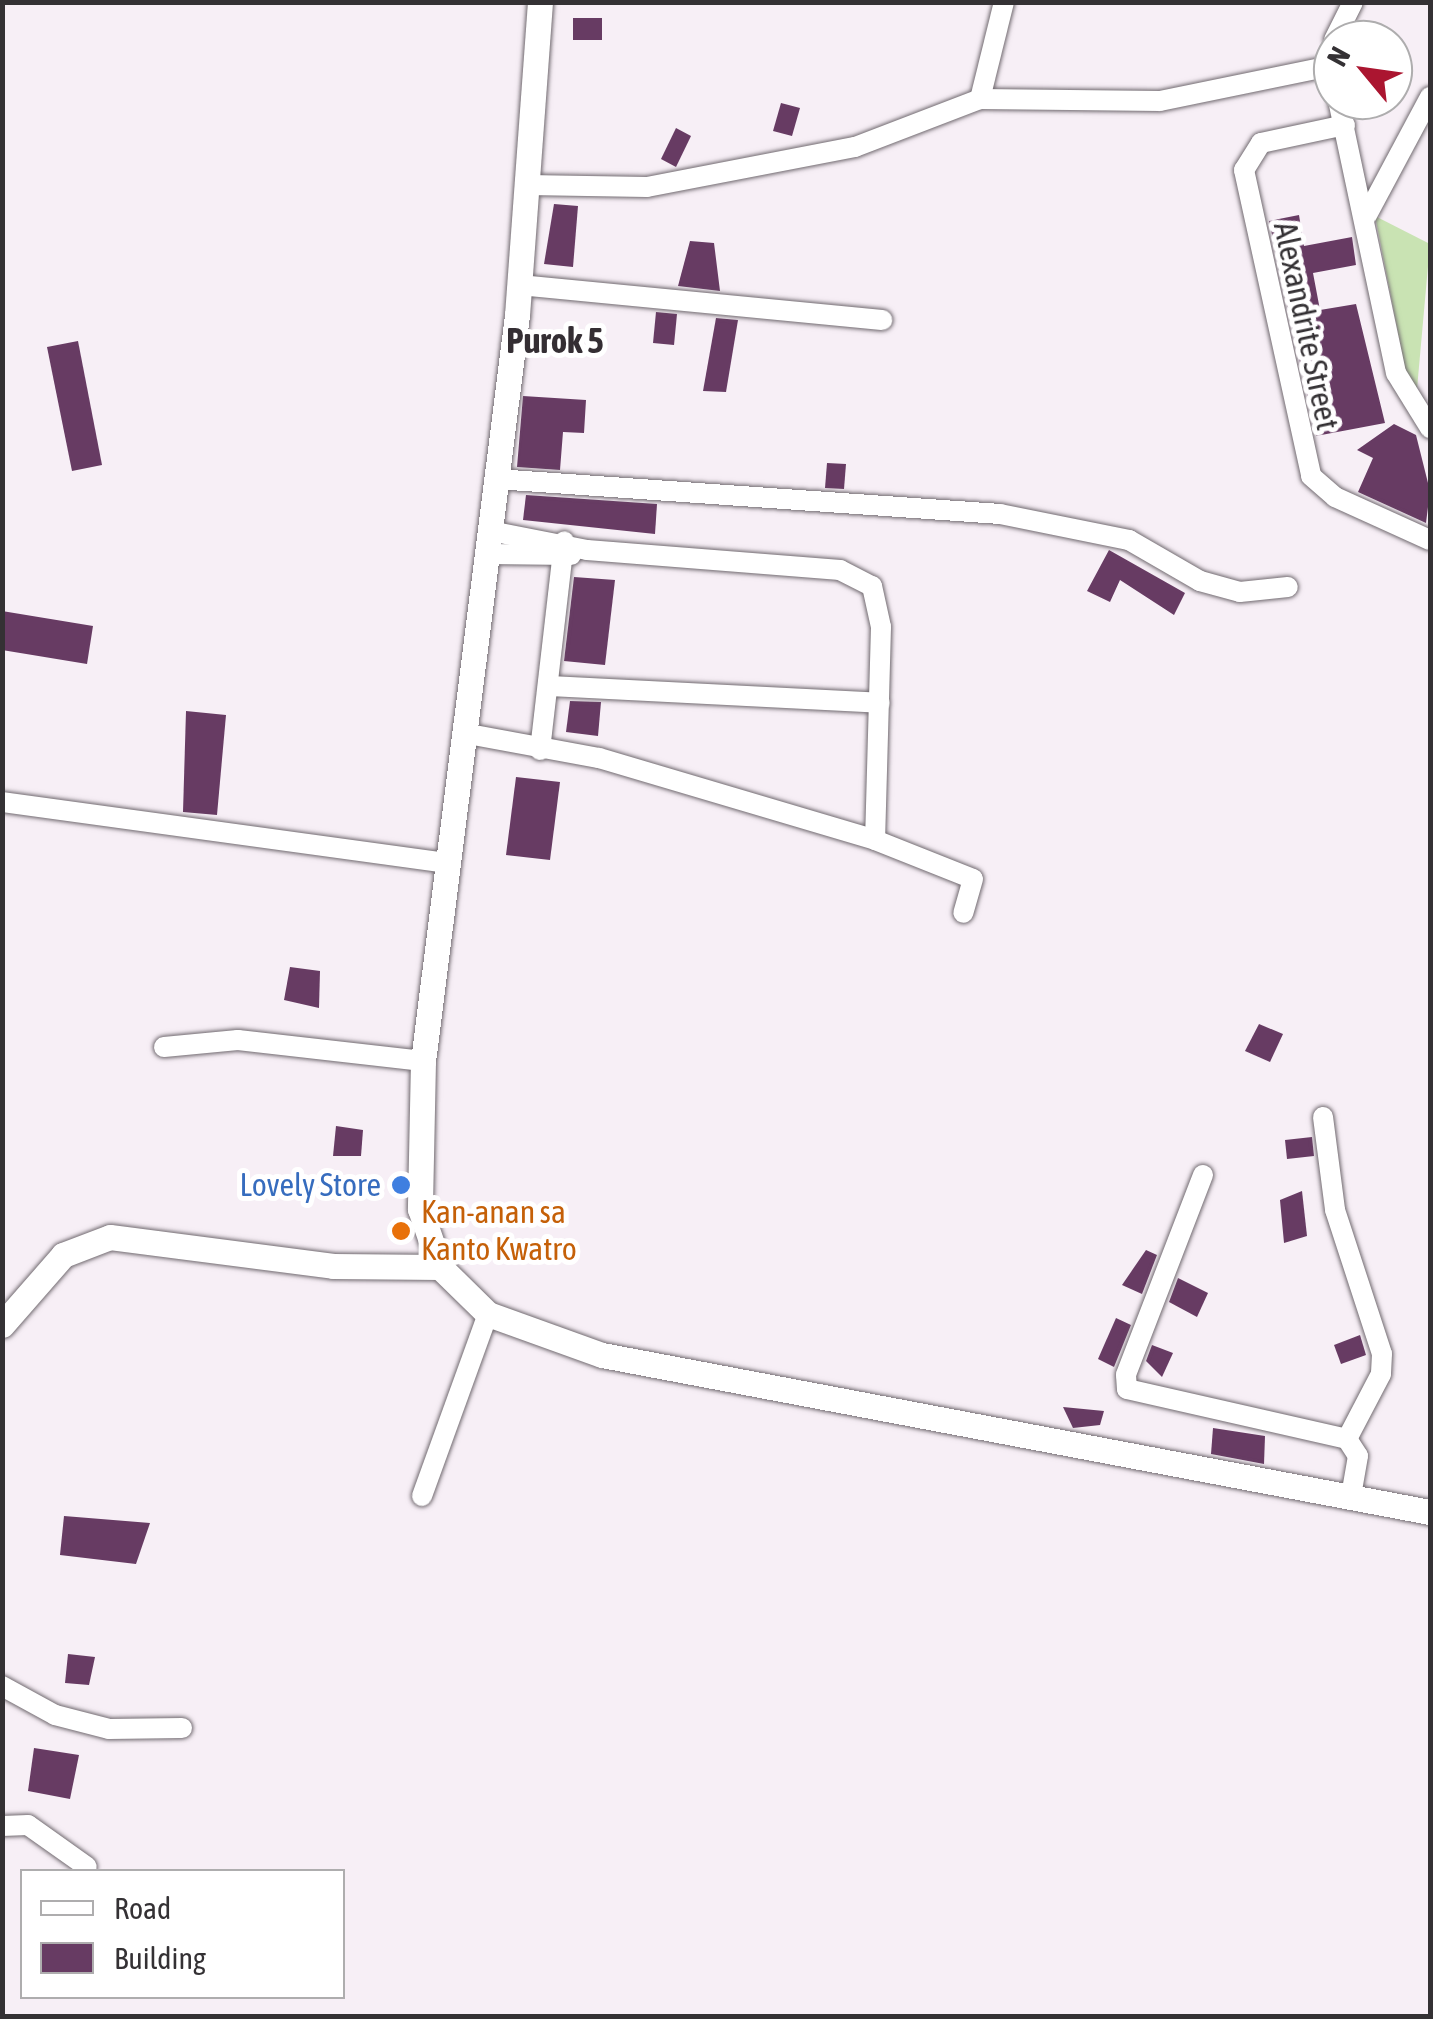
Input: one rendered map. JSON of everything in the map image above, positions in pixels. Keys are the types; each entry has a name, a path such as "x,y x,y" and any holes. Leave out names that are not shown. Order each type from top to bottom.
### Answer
{"street":[{"path":"540,2 519,286 468,734 423,1062 420,1209 440,1267 488,1314 644,1365 1430,1512"},
{"path":"980,99 1004,2"},
{"path":"527,185 647,188 772,166 855,147 980,99 1160,101 1313,75"},
{"path":"1368,215 1430,97"},
{"path":"1344,120 1368,215 1396,373 1430,429"},
{"name":"Alexandrite Street","path":"1345,125 1252,148 1244,170 1311,476 1335,497 1430,540"},
{"path":"519,286 882,320"},
{"path":"1430,414 1430,429"},
{"path":"496,479 1000,514 1130,540 1200,581 1240,592 1288,588"},
{"path":"488,543 856,576 880,603 875,840"},
{"path":"540,750 563,550"},
{"path":"550,686 880,703"},
{"path":"468,734 599,758 875,840 972,879 964,913"},
{"path":"2,802 449,863"},
{"path":"164,1047 238,1040 423,1062"},
{"path":"1323,1117 1335,1210 1382,1354 1381,1374 1347,1438"},
{"path":"1203,1176 1126,1375 1127,1389 1347,1438 1358,1456 1351,1496"},
{"path":"2,1325 63,1255 110,1237 333,1266 440,1267"},
{"path":"422,1496 488,1314"},
{"path":"2,1686 54,1715 95,1726 182,1728"},
{"path":"2,1826 28,1825 87,1867"}],"green space":[{"path":"1375,216 1430,244 1417,389 1409,388"}],"building":[{"path":"573,18 602,18 602,40 573,40"},
{"path":"781,103 800,108 792,136 773,131"},
{"path":"676,128 691,136 676,167 661,159"},
{"path":"554,204 578,206 573,267 544,264"},
{"path":"1299,215 1304,246 1352,237 1356,265 1313,273 1320,310 1356,304 1385,423 1316,436 1269,221"},
{"path":"690,241 714,243 720,291 678,286"},
{"path":"656,312 677,314 674,345 653,343"},
{"path":"716,318 738,320 726,392 703,391"},
{"path":"78,341 102,465 72,471 47,347"},
{"path":"523,396 586,400 584,433 563,432 560,470 517,467"},
{"path":"1394,424 1416,435 1430,491 1426,523 1358,492 1373,458 1357,450"},
{"path":"827,463 846,464 844,489 825,488"},
{"path":"526,495 657,504 655,534 523,520"},
{"path":"1109,550 1185,593 1174,615 1120,580 1110,602 1087,591"},
{"path":"574,577 615,580 605,665 564,661"},
{"path":"2,611 93,626 87,664 2,650"},
{"path":"570,701 601,702 598,736 566,732"},
{"path":"186,711 226,715 217,815 183,812"},
{"path":"516,777 560,782 550,860 506,855"},
{"path":"290,967 320,971 319,1008 284,1000"},
{"path":"1259,1024 1283,1034 1270,1062 1245,1051"},
{"path":"336,1126 363,1130 361,1156 333,1156"},
{"path":"1312,1137 1314,1156 1287,1159 1285,1140"},
{"path":"1302,1191 1307,1236 1284,1243 1280,1200"},
{"path":"1146,1250 1157,1255 1142,1294 1122,1285"},
{"path":"1178,1278 1208,1293 1197,1317 1169,1302"},
{"path":"1116,1318 1131,1325 1114,1367 1098,1359"},
{"path":"1360,1335 1366,1355 1341,1364 1334,1345"},
{"path":"1152,1345 1173,1353 1162,1377 1146,1361"},
{"path":"1063,1407 1104,1411 1100,1425 1073,1428"},
{"path":"1213,1428 1265,1436 1264,1464 1211,1454"},
{"path":"64,1516 150,1523 136,1564 60,1555"},
{"path":"68,1654 95,1657 89,1685 65,1683"},
{"path":"34,1748 79,1755 70,1799 28,1791"}],"place":[{"name":"Lovely Store","path":"401,1185"},
{"name":"Kan-anan sa Kanto Kwatro","path":"401,1231"}],"district":[{"name":"Purok 5","path":"555,340"}]}
